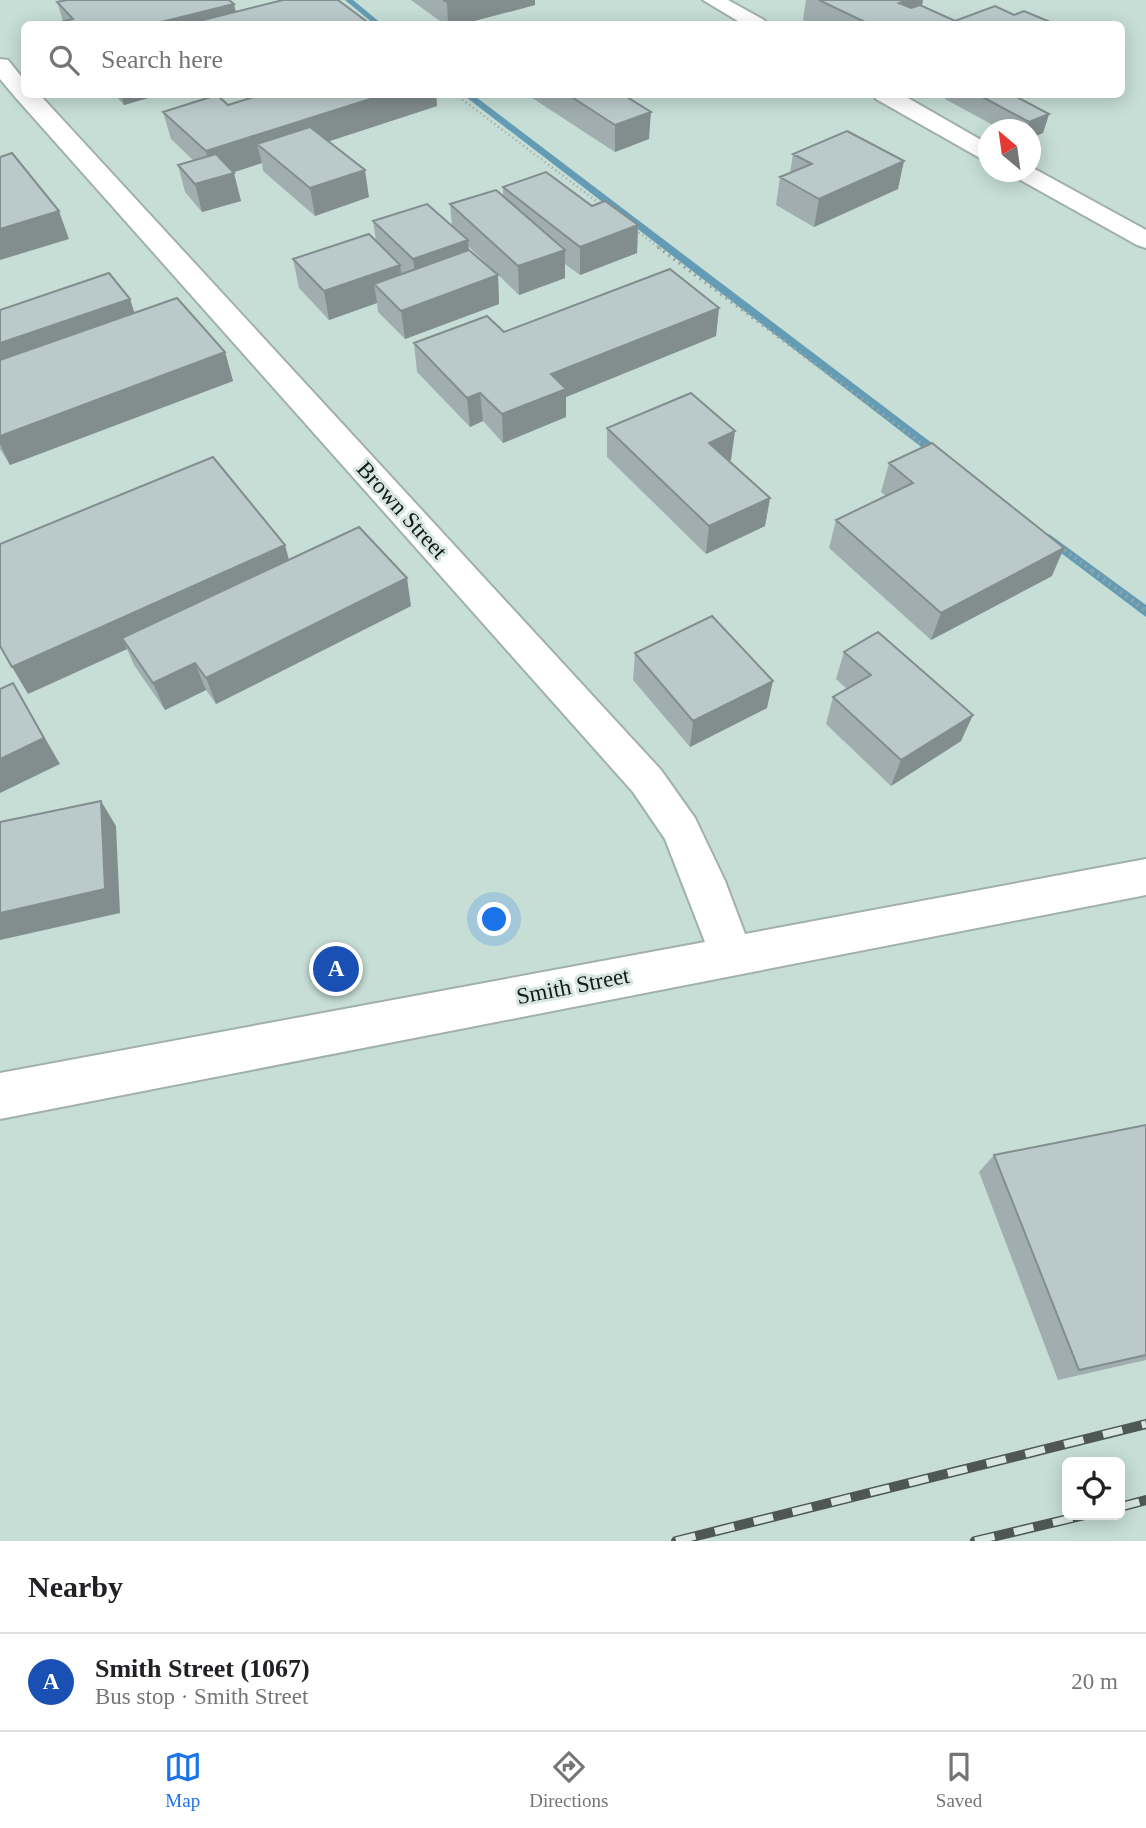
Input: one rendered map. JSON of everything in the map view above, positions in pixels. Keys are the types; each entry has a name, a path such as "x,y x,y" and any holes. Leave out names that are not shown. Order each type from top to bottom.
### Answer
{"street":[{"path":"713,0 752,21"},
{"name":"Brown Street","path":"0,65 20,97 647,781 681,830 705,881 732,956"},
{"path":"891,98 978,146"},
{"path":"1041,182 1146,240"},
{"name":"Smith Street","path":"0,1096 1146,877"}],"path":[{"path":"460,98 611,212"},
{"path":"634,229 934,453"},
{"path":"1057,544 1146,611"}],"shaded area":[{"path":"0,0 1146,0 1146,1541 0,1541"}],"building":[{"path":"229,0 234,4 165,21 65,21 73,19 57,2"},
{"path":"283,0 338,0 366,21 199,21"},
{"path":"819,0 908,0 899,3 911,8 920,5 955,21 863,21"},
{"path":"995,6 1014,15 1024,11 1048,21 955,21"},
{"path":"207,98 220,98 228,105 250,98 373,98 206,151 163,112"},
{"path":"573,98 628,98 651,112 615,125"},
{"path":"984,98 1019,98 1049,114 1036,119 1023,119"},
{"path":"310,127 365,170 310,188 257,144"},
{"path":"847,131 904,161 819,199 780,177 812,164 793,154"},
{"path":"12,153 59,211 0,229 0,157"},
{"path":"216,154 234,173 195,184 178,165"},
{"path":"546,172 592,206 605,201 638,225 580,247 503,187"},
{"path":"496,190 565,250 518,266 450,204"},
{"path":"427,204 468,240 413,259 373,221"},
{"path":"369,234 400,265 324,291 293,259"},
{"path":"469,250 498,275 401,311 374,284"},
{"path":"670,269 719,308 551,374 566,389 502,414 480,393 467,398 414,343 487,316 504,332"},
{"path":"109,273 130,299 0,343 0,310"},
{"path":"177,298 225,352 0,436 0,360"},
{"path":"691,393 735,431 709,443 770,498 709,526 607,428"},
{"path":"932,443 1064,548 941,613 836,520 913,483 889,463"},
{"path":"213,457 285,545 12,667 0,646 0,544"},
{"path":"359,527 407,578 206,678 195,663 153,683 122,638"},
{"path":"712,616 773,681 693,721 635,653"},
{"path":"878,632 973,715 901,760 833,697 871,675 844,652"},
{"path":"13,683 44,738 0,759 0,689"},
{"path":"101,801 105,889 0,913 0,822"},
{"path":"1146,1125 1146,1355 1079,1370 994,1155"}],"waterway":[{"path":"349,0 374,21"},
{"path":"471,98 941,456"},
{"path":"1049,538 1146,612"}],"railway":[{"path":"676,1541 1146,1424"},
{"path":"1125,1506 1146,1500"},
{"path":"975,1541 1064,1520"}],"place":[{"name":"Smith Street (1067)","path":"336,969"}]}
